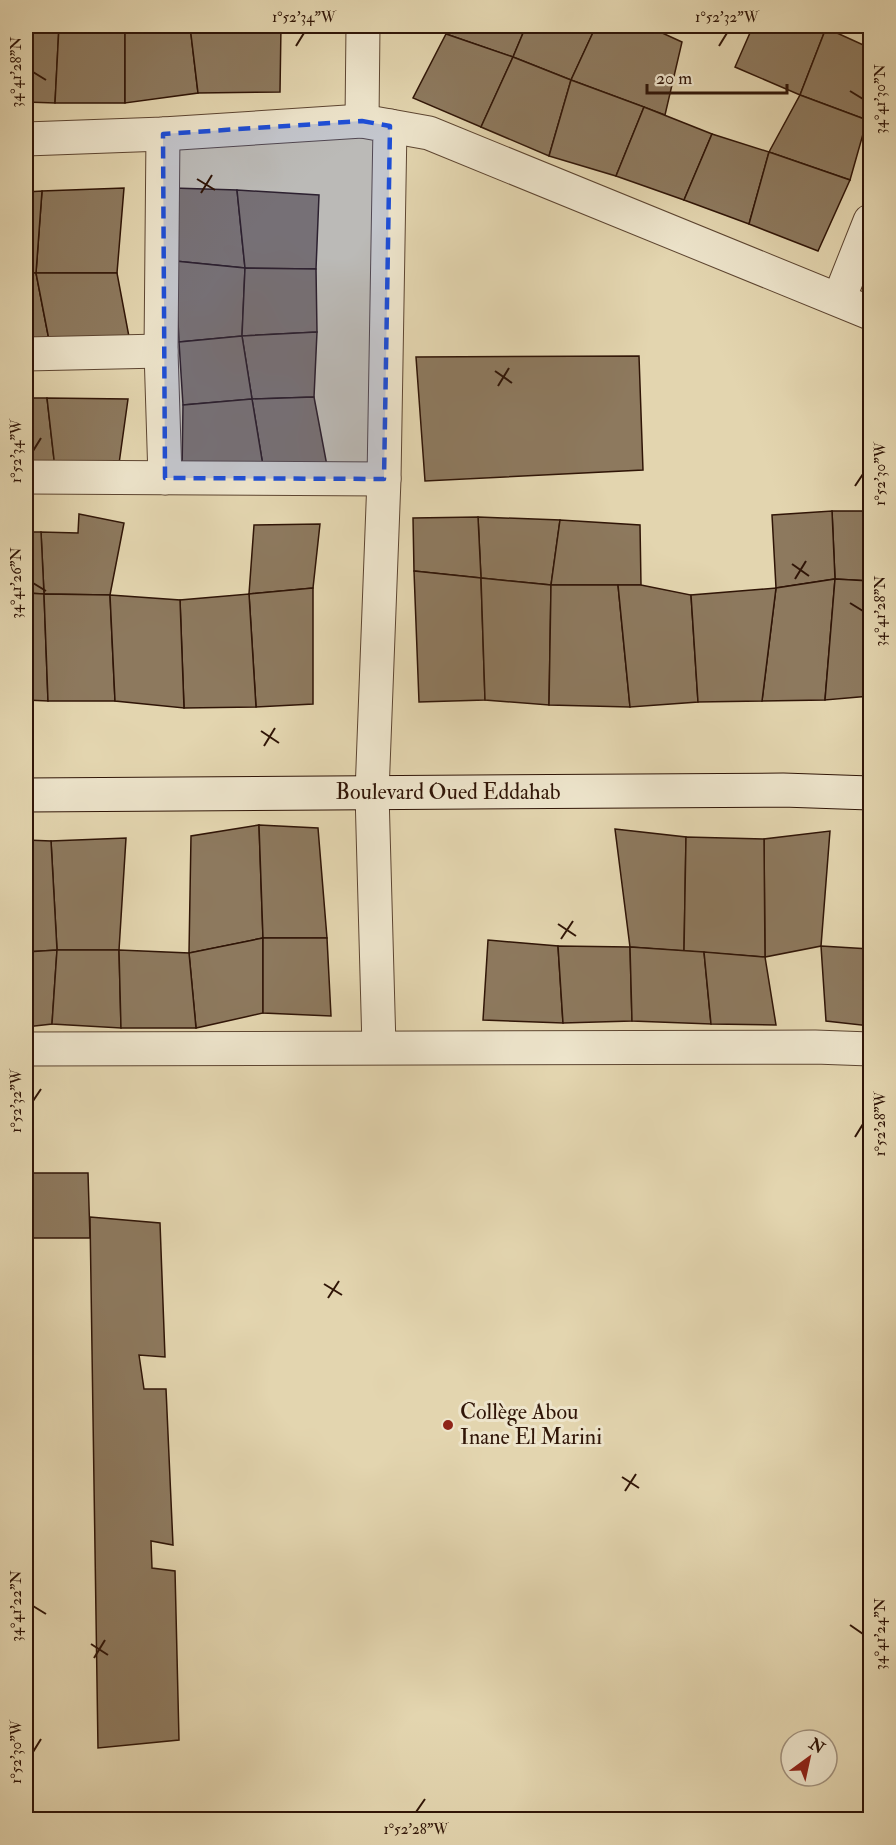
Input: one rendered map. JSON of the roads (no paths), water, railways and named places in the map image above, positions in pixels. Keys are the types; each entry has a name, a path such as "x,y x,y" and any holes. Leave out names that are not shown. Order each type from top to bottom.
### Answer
{"street":[{"path":"363,26 376,123 384,479 372,793 379,1047"},
{"path":"26,139 376,123 429,133 870,313"},
{"path":"163,134 161,351 165,478"},
{"path":"839,300 870,220"},
{"path":"26,354 161,351"},
{"path":"26,477 384,479"},
{"name":"Boulevard Oued Eddahab","path":"26,795 783,790 870,793"},
{"path":"26,1049 379,1047 870,1049"}],"place":[{"name":"Collège Abou Inane El Marini","path":"448,1425"}]}
